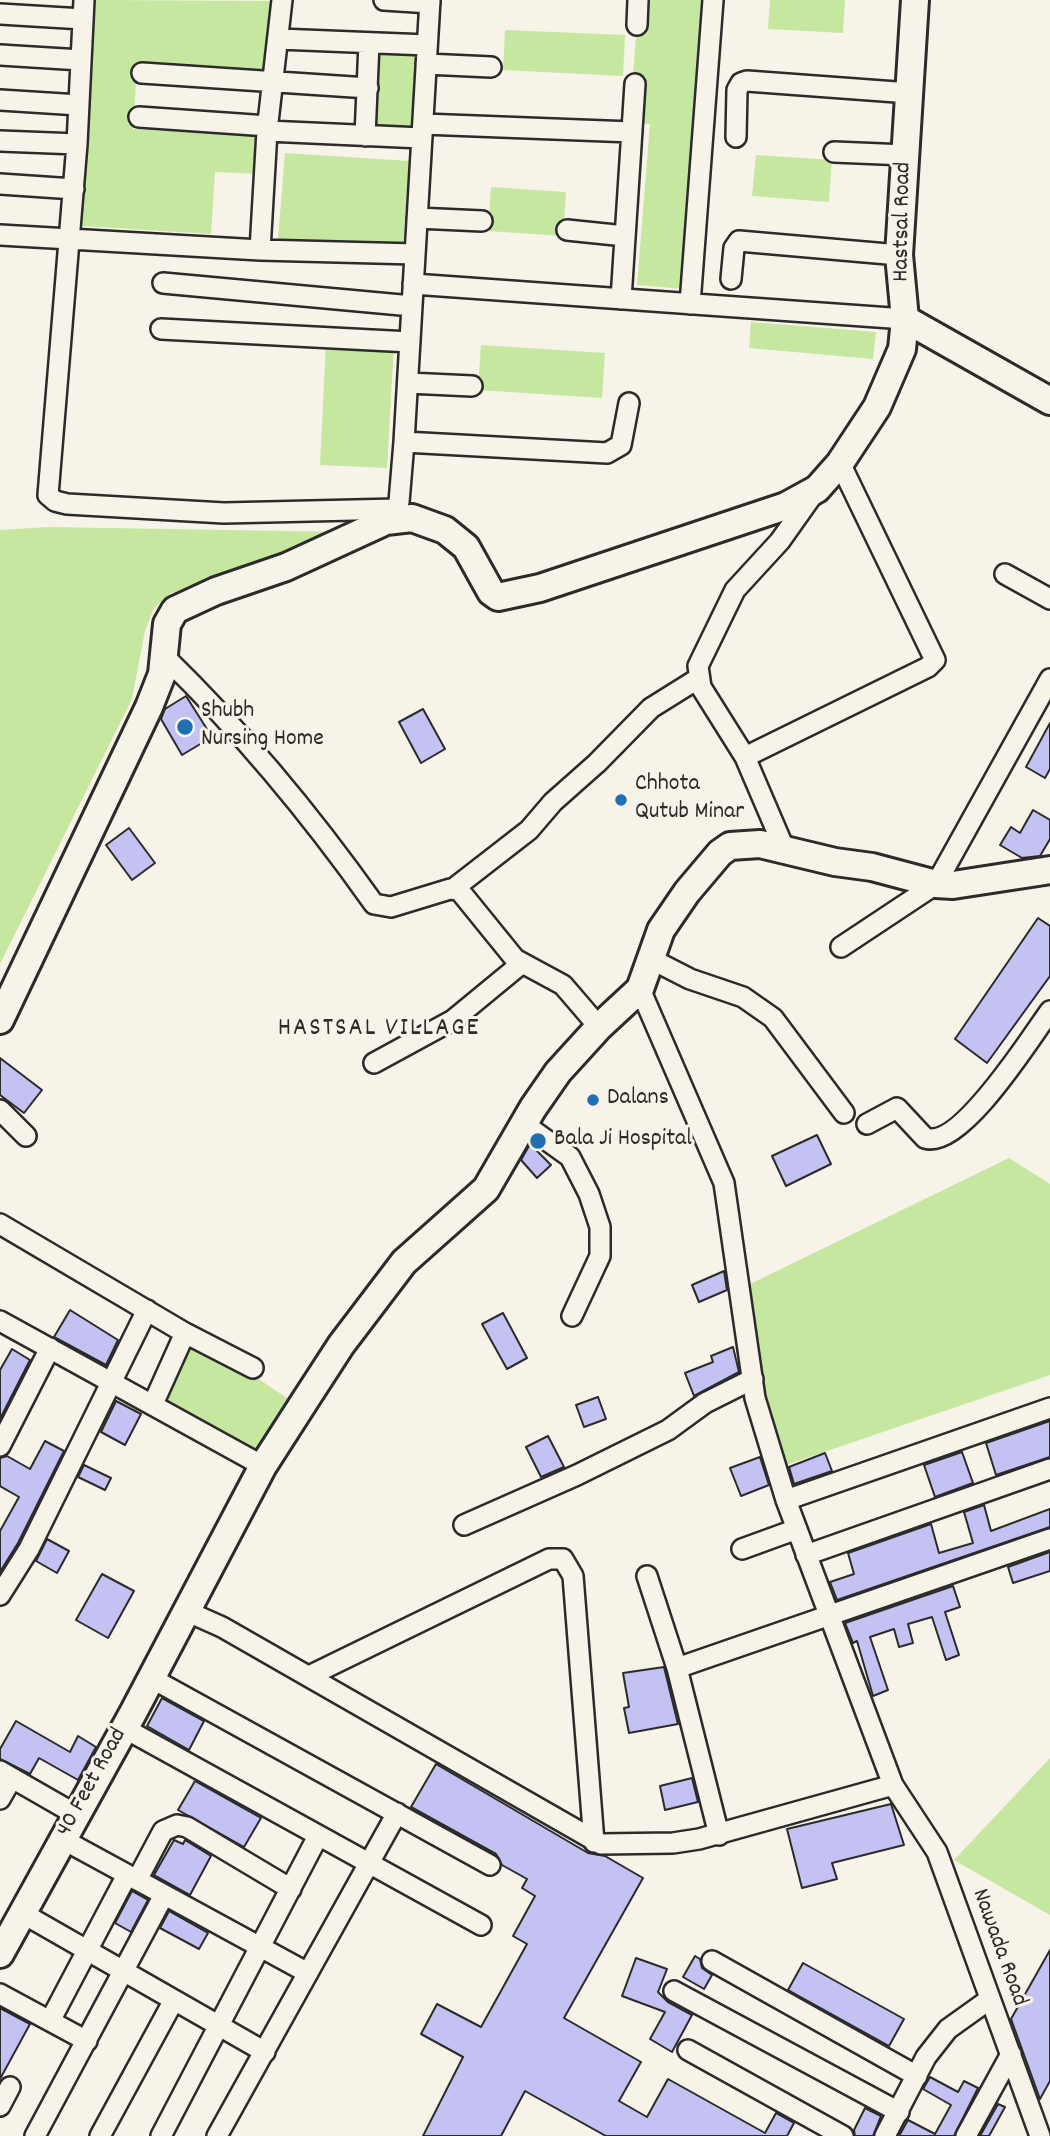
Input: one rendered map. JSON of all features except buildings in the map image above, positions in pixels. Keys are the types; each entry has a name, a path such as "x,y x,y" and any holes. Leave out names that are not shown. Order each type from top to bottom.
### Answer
{"street":[{"path":"260,250 267,129 282,0"},
{"path":"384,0 430,1 404,442 391,515"},
{"path":"637,25 638,0"},
{"path":"690,304 713,0"},
{"name":"Hastsal Road","path":"391,515 412,518 445,530 466,547 491,592 504,597 690,540 786,506 817,489 840,463 877,407 902,349 905,319 899,256 915,0"},
{"path":"0,14 84,10 74,189 48,482 52,500 67,504 224,513 391,515"},
{"path":"279,39 369,43 491,67"},
{"path":"365,136 369,43"},
{"path":"0,55 81,60"},
{"path":"142,73 368,88"},
{"path":"736,137 737,90 741,83 747,81 909,93"},
{"path":"621,299 635,84"},
{"path":"0,100 79,105"},
{"path":"139,117 365,136 422,131 632,132"},
{"path":"0,141 77,144"},
{"path":"834,152 906,155"},
{"path":"0,184 74,189"},
{"path":"417,218 482,221"},
{"path":"567,230 625,236"},
{"path":"0,235 260,250 415,254"},
{"path":"731,279 734,248 738,241 899,256"},
{"path":"163,283 412,306"},
{"path":"414,284 905,319 1050,401"},
{"path":"161,329 410,342"},
{"path":"408,383 472,386"},
{"path":"404,442 607,453 621,445 629,403"},
{"path":"746,757 928,667 935,660 840,463"},
{"path":"783,848 746,757 699,678 702,653 735,590 780,541 817,489"},
{"path":"0,1020 149,707 165,657 167,624 175,610 215,591 286,567 391,515"},
{"path":"1005,574 1050,599"},
{"path":"165,657 214,705 304,809 374,904 391,908 453,889 529,830 553,802 597,763 651,708 699,678"},
{"path":"841,947 936,884 1050,680"},
{"path":"640,989 649,958 670,916 720,853 730,846 745,844 783,848 936,884 953,885 1050,870"},
{"path":"453,889 462,893 521,964 563,985 599,1027"},
{"path":"649,958 690,979 743,998 773,1018 844,1113"},
{"path":"374,1063 453,1020 521,964"},
{"name":"40 Feet Road","path":"2,1947 124,1728 263,1466 341,1345 416,1249 486,1189 558,1072 599,1027 640,989"},
{"name":"Nawada Road","path":"640,989 724,1183 761,1422 786,1500 893,1785 937,1852 1040,2136"},
{"path":"867,1124 897,1108 925,1138 937,1138 984,1104 1050,1011"},
{"path":"0,1110 26,1136"},
{"path":"524,1124 570,1157 589,1194 600,1227 600,1256 572,1317"},
{"path":"0,1224 186,1333 253,1368"},
{"path":"0,1595 18,1567 147,1310"},
{"path":"0,1321 263,1466"},
{"path":"153,1404 186,1333"},
{"path":"0,1446 50,1348"},
{"path":"464,1525 577,1475 668,1430 705,1404 753,1379"},
{"path":"786,1500 1050,1408"},
{"path":"806,1555 1050,1469"},
{"path":"742,1549 797,1529"},
{"path":"677,1668 1050,1539"},
{"path":"0,1557 18,1567"},
{"path":"309,1676 549,1559 563,1559 573,1576 594,1842"},
{"path":"647,1576 677,1668 719,1835"},
{"path":"186,1611 222,1627 309,1676 594,1842 673,1843 719,1835 893,1785"},
{"path":"151,1678 490,1865"},
{"path":"124,1728 481,1925"},
{"path":"0,1799 6,1775 75,1814"},
{"path":"217,2136 397,1813"},
{"path":"50,2021 132,1877 163,1831 177,1825 187,1827 291,1889"},
{"path":"161,2136 318,1836"},
{"path":"62,1839 308,1973"},
{"path":"35,2136 164,1895"},
{"path":"22,1913 265,2052"},
{"path":"712,1961 917,2076"},
{"path":"674,1992 899,2112"},
{"path":"0,1994 87,2041"},
{"path":"886,2136 926,2057 948,2029 990,1998"},
{"path":"100,2136 174,2000"},
{"path":"688,2050 838,2135"},
{"path":"966,2136 1011,2054"},
{"path":"0,2106 10,2087"},
{"path":"1023,2136 1033,2117"}],"green space":[{"path":"95,0 270,1 265,75 137,68 133,129 262,136 259,174 215,172 211,234 81,226"},
{"path":"639,0 719,0 696,290 637,285 650,124 629,122"},
{"path":"770,0 845,0 843,33 768,29"},
{"path":"505,30 625,35 623,76 503,70"},
{"path":"376,50 416,51 412,132 372,130"},
{"path":"285,153 409,161 403,247 278,239"},
{"path":"756,155 832,160 829,202 752,196"},
{"path":"491,187 566,192 563,236 488,231"},
{"path":"751,322 876,332 873,359 749,348"},
{"path":"326,342 394,345 387,468 320,465"},
{"path":"481,345 605,353 602,398 478,390"},
{"path":"48,527 348,532 171,593 154,608 145,631 132,699 0,964 0,530"},
{"path":"1009,1158 1050,1184 1050,1375 783,1466 759,1409 746,1286"},
{"path":"189,1338 228,1358 294,1403 260,1462 156,1400"},
{"path":"1050,1758 1050,1915 954,1860"}],"place":[{"name":"Shubh Nursing Home","path":"185,727"},
{"name":"Chhota Qutub Minar","path":"621,800"},
{"name":"Dalans","path":"593,1100"},
{"name":"Bala Ji Hospital","path":"538,1141"}],"district":[{"name":"HASTSAL VILLAGE","path":"379,1030"}]}
